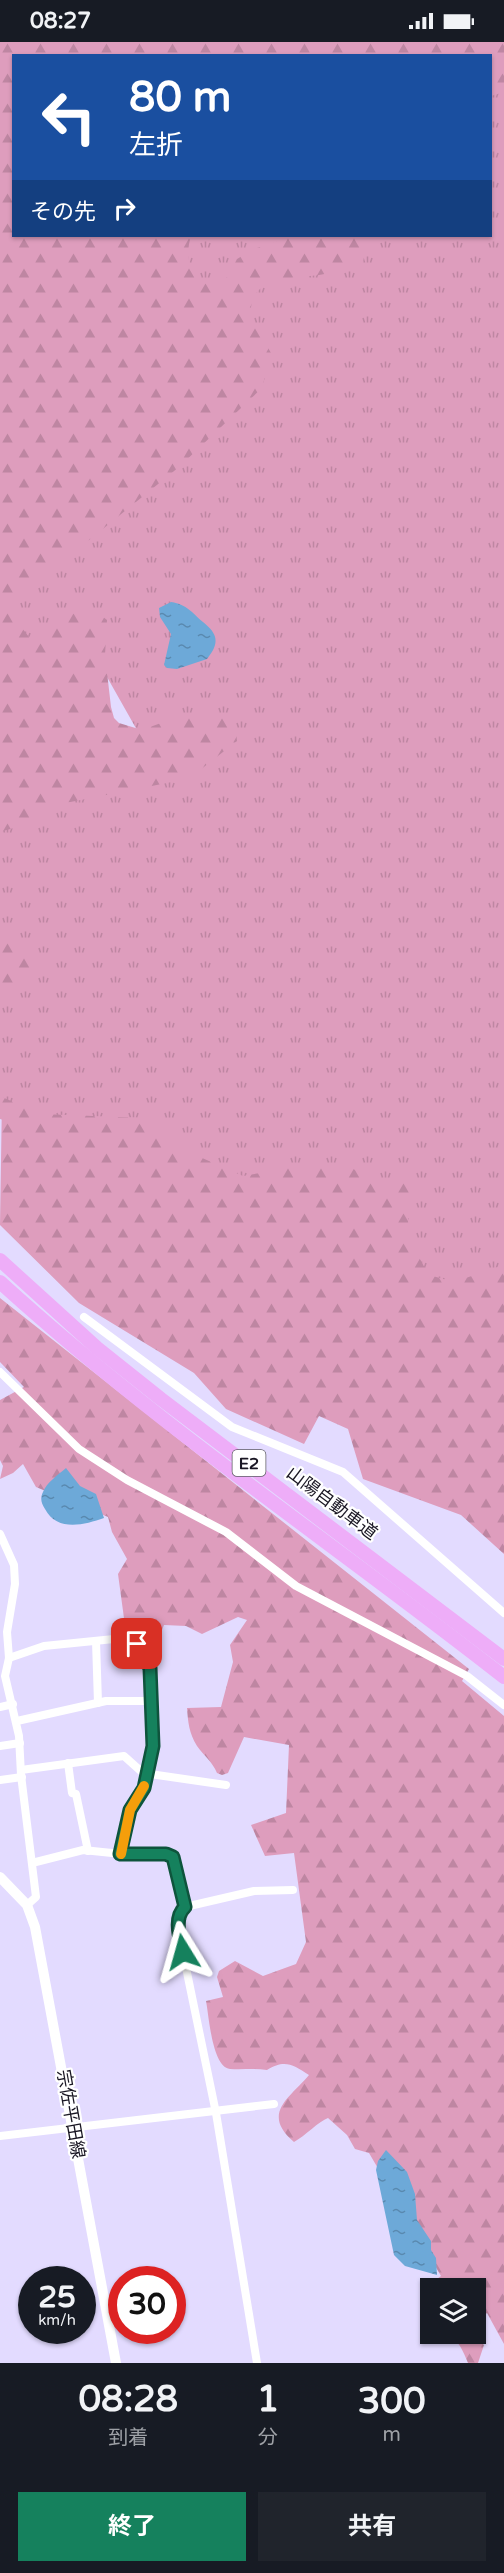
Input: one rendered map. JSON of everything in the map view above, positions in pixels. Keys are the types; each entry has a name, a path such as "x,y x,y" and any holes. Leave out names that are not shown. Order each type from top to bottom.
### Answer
{"highway":[{"name":"山陽自動車道","path":"0,1260 97,1348 142,1384 504,1658"},
{"name":"山陽自動車道","path":"0,1282 153,1412 396,1593 504,1677"}],"main road":[{"name":"宗佐平田線","path":"0,1876 27,1905 35,1927 116,2363"}],"street":[{"path":"84,1317 232,1427 343,1472 504,1614"},
{"path":"0,1372 79,1449 126,1480 226,1532 296,1586 467,1676 504,1705"},
{"path":"0,1534 14,1565 15,1584 7,1632 9,1659 3,1675 13,1704 20,1743 21,1774 36,1897 27,1905"},
{"path":"9,1659 44,1646 124,1638 137,1644 150,1668 153,1746 144,1788 130,1810 120,1854"},
{"path":"96,1641 98,1703"},
{"path":"17,1721 98,1703 151,1701"},
{"path":"0,1707 13,1704"},
{"path":"0,1746 20,1743"},
{"path":"0,1780 68,1763 124,1756 148,1774 226,1785"},
{"path":"68,1763 69,1787 72,1793 76,1794 81,1807 88,1851"},
{"path":"32,1863 88,1851 166,1854 173,1857 185,1907"},
{"path":"257,2363 216,2112 178,1929 185,1907 254,1891 293,1890"},
{"path":"0,2136 273,2104"}],"green space":[{"path":"0,42 504,42 504,92 492,96 492,54 12,54 12,237 191,237 188,251 190,265 197,278 211,285 228,277 237,259 254,249 289,237 367,237 363,263 325,274 273,282 256,294 252,304 251,318 271,353 262,388 179,467 13,602 18,623 29,637 80,610 92,608 107,620 105,655 111,707 114,718 119,723 142,730 188,713 227,714 235,722 237,741 200,770 177,781 50,806 37,821 0,832"},
{"path":"504,83 504,1267 437,1290 226,1186 0,1119 0,814 159,769 81,631 19,660 3,604 169,266 180,237 492,237 492,87"},
{"path":"0,932 14,947 34,945 34,988 0,983"},
{"path":"2,1097 41,1114 145,1118 173,1138 184,1150 243,1176 305,1165 351,1168 374,1178 402,1178 412,1193 408,1214 411,1236 418,1256 429,1275 454,1282 504,1265 504,1554 461,1515 363,1479 348,1429 319,1416 304,1444 226,1409 194,1373 79,1303 0,1225"},
{"path":"0,1298 469,1669 462,1681 504,1716 504,2344 486,2314 486,2278 438,2278 441,2276 369,2153 355,2149 347,2135 328,2118 294,2142 284,2132 279,2122 282,2106 309,2075 284,2064 267,2070 230,2069 219,2060 212,2040 206,2001 223,1997 217,1977 219,1971 235,1961 263,1976 296,1964 306,1942 294,1853 265,1856 251,1825 286,1813 289,1745 244,1737 228,1773 222,1775 217,1773 194,1741 189,1727 187,1708 221,1707 233,1662 230,1645 247,1620 238,1617 202,1634 186,1626 164,1625 158,1640 153,1643 126,1633 118,1574 127,1559 112,1532 108,1517 36,1487 23,1464 13,1473 0,1479 3,1466 0,1460 0,1400 24,1387 0,1362"},
{"path":"459,2344 484,2345 478,2363 468,2363"}],"water":[{"path":"171,602 189,609 212,631 216,639 214,648 207,659 177,669 167,668 164,665 171,634 160,617 159,608"},
{"path":"66,1468 80,1486 96,1494 104,1518 72,1525 56,1521 50,1516 43,1505 42,1494 50,1482"},
{"path":"386,2150 407,2172 415,2194 417,2220 431,2241 431,2250 436,2258 437,2275 405,2266 394,2255 376,2170 378,2161"}],"slow traffic":[{"path":"121,1854 130,1810 144,1786"}],"route":[{"path":"137,1644 150,1668 153,1746 144,1788 130,1810 120,1854 141,1856 166,1854 173,1857 185,1907 179,1918 178,1929 183,1952"}]}
